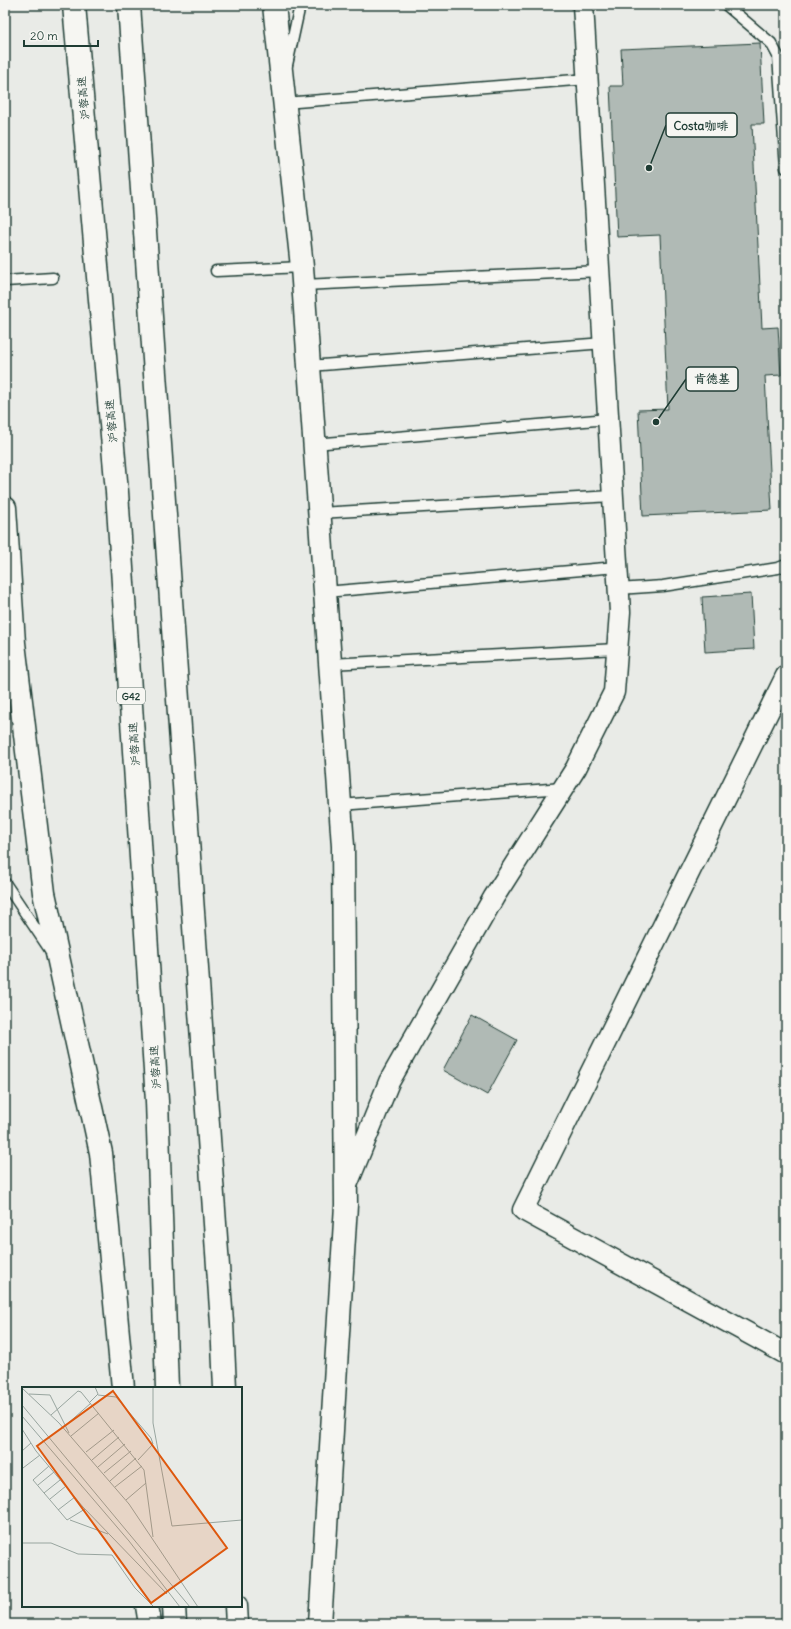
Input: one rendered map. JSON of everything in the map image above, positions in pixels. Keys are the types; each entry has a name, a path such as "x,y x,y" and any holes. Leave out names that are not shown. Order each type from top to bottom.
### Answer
{"highway":[{"name":"沪蓉高速","path":"74,5 118,492 157,1101 167,1387"},
{"path":"129,5 221,1307 225,1387"},
{"path":"274,5 302,276 343,846 346,1205 320,1624"},
{"path":"5,508 14,643 11,667 44,893 101,1153 123,1387"},
{"path":"147,1607 150,1624"},
{"path":"174,1607 175,1624"},
{"path":"236,1607 237,1624"}],"street":[{"path":"345,1188 389,1082 494,897 576,768 614,692 620,612 583,5"},
{"path":"786,676 523,1210 786,1354"}],"lane":[{"path":"300,5 284,95 588,79"},
{"path":"726,5 771,43 778,56 786,168"},
{"path":"216,271 302,276 600,271"},
{"path":"5,281 53,278"},
{"path":"309,366 604,343"},
{"path":"314,444 608,419"},
{"path":"319,513 613,496"},
{"path":"618,589 663,586 778,568 786,565"},
{"path":"325,592 617,567"},
{"path":"330,664 617,649"},
{"path":"340,805 563,788"},
{"path":"5,883 59,963"}],"building":[{"path":"760,43 764,124 752,124 762,328 778,327 781,375 765,376 772,510 643,516 638,410 668,409 660,235 617,237 610,86 623,86 621,49"},
{"path":"751,594 754,649 705,652 702,597"},
{"path":"472,1015 517,1040 487,1095 443,1070"}],"place":[{"name":"Costa咖啡","path":"649,168"},
{"name":"肯德基","path":"656,422"}]}
